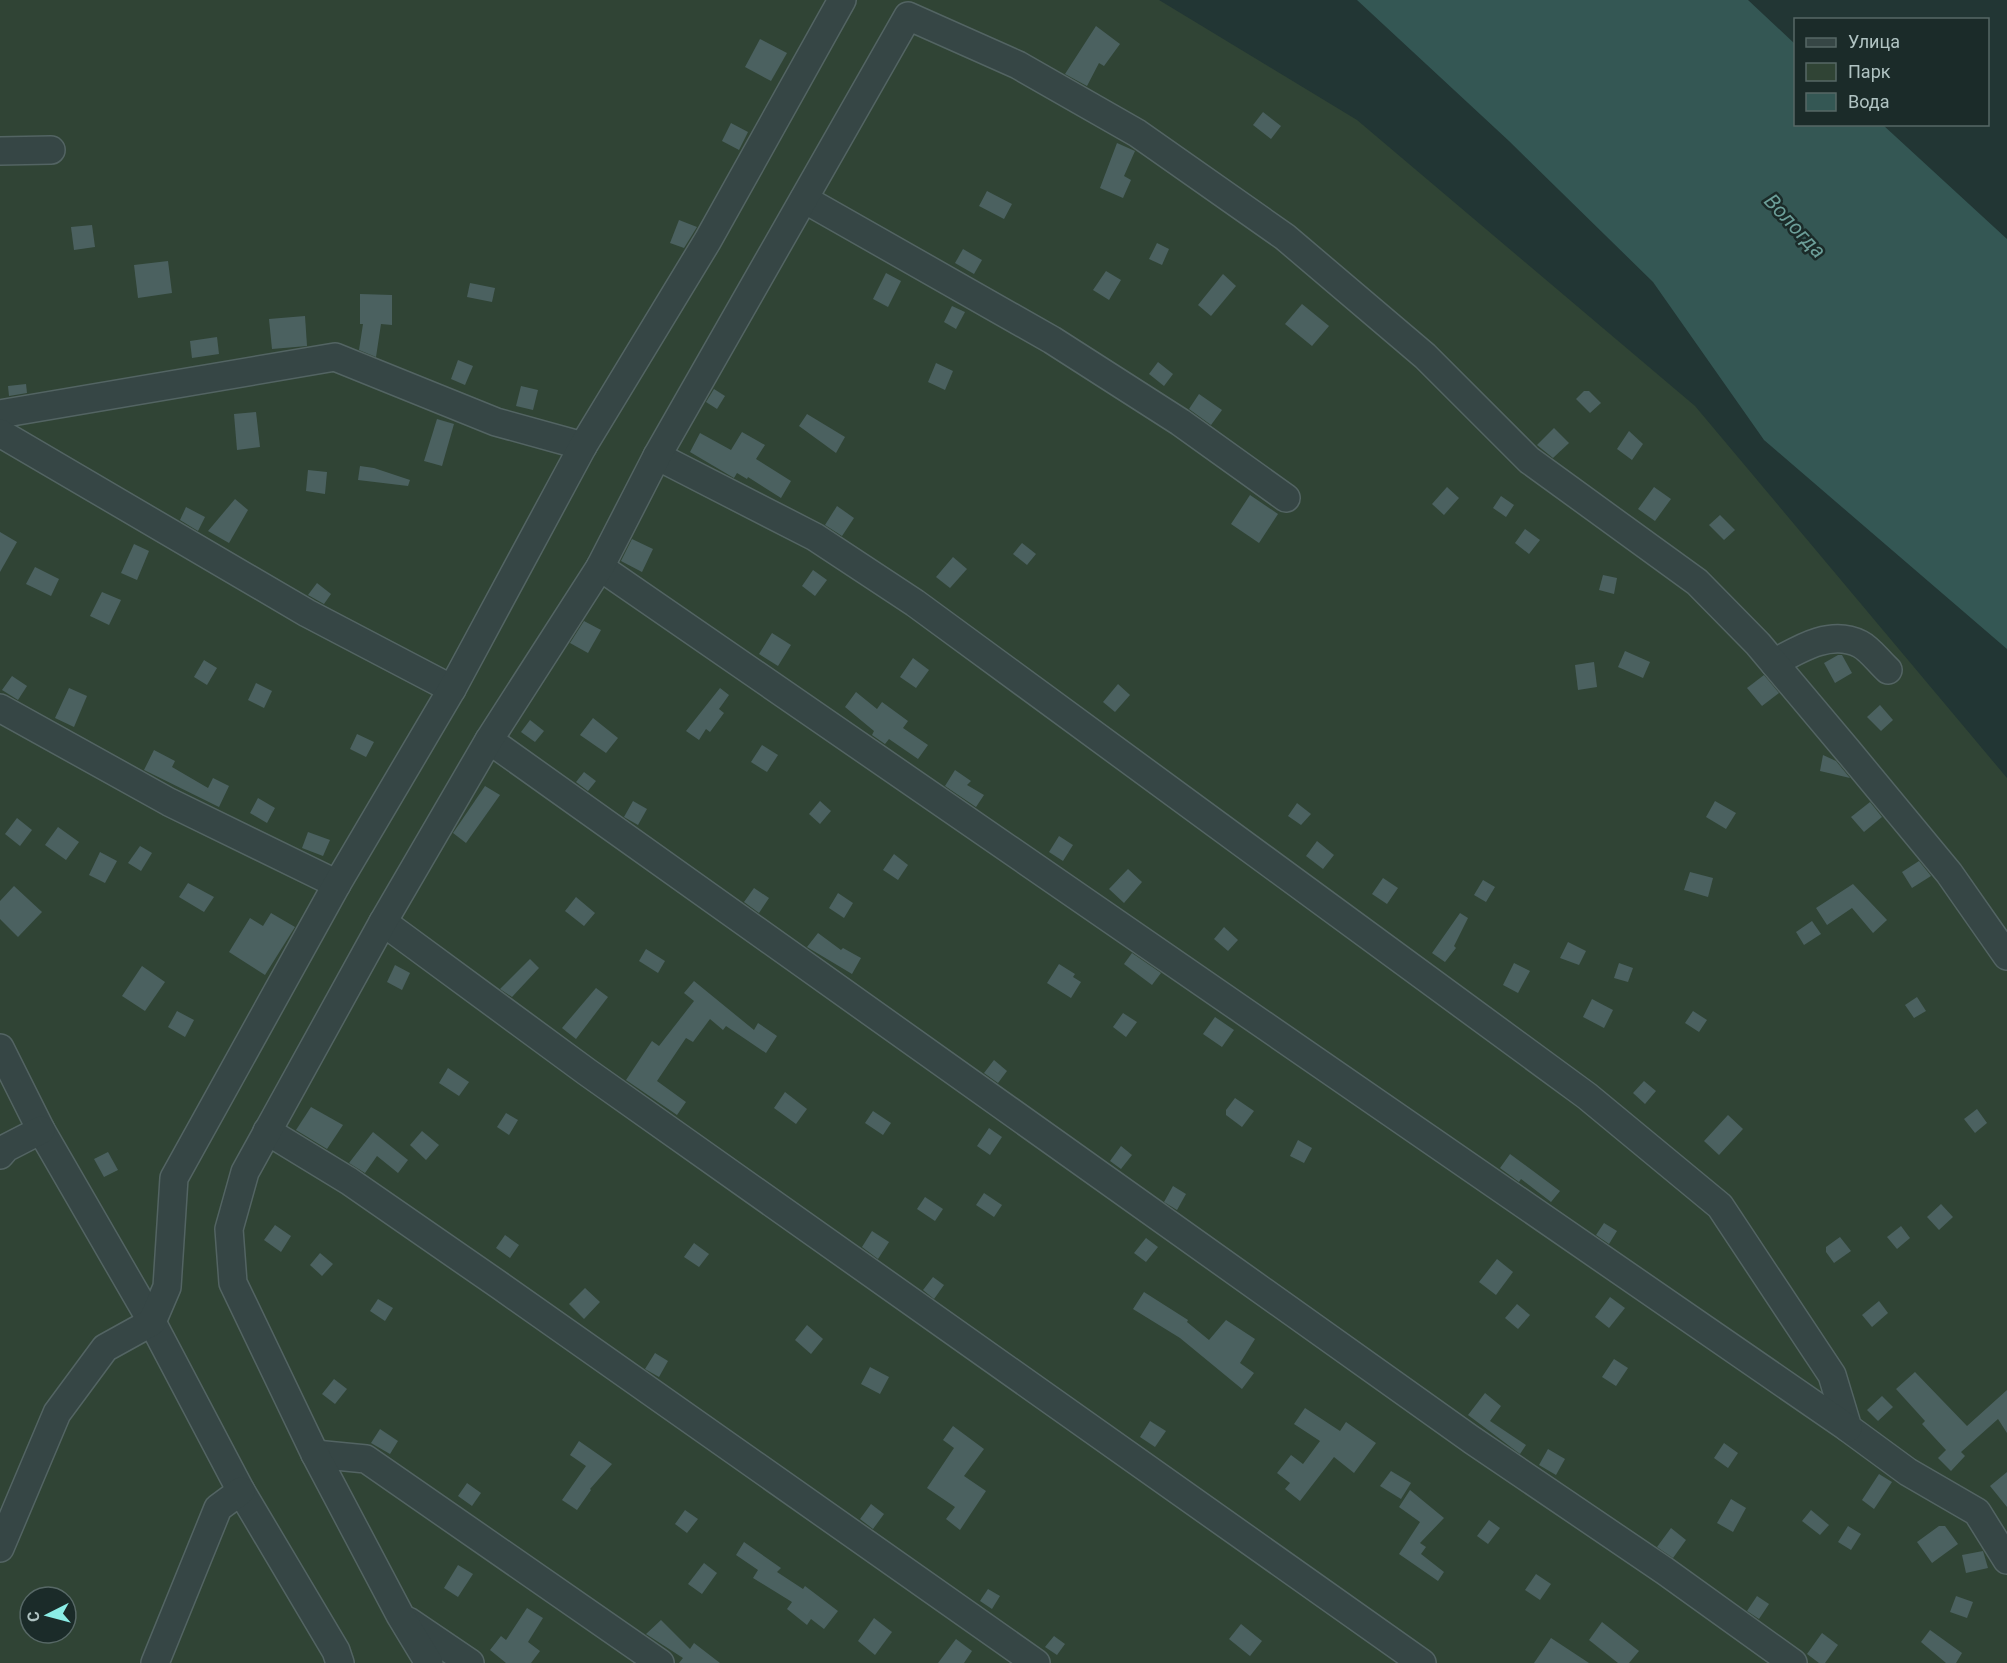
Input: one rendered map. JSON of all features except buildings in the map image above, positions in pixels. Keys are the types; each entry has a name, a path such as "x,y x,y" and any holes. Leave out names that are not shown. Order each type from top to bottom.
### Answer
{"street":[{"path":"0,1548 57,1413 105,1348 152,1322 167,1287 174,1178 337,884 452,689 583,446 708,240 842,0"},
{"path":"429,1663 400,1615 315,1454 233,1283 229,1229 245,1172 383,922 489,740 600,567 657,456 908,16 1018,65 1137,133 1285,237 1425,356 1529,460 1697,582 1774,663 1948,873 2007,957"},
{"path":"0,151 51,150"},
{"path":"804,199 1052,340 1180,422 1286,498"},
{"path":"0,414 335,357 496,422 583,446"},
{"path":"0,433 307,613 452,689"},
{"path":"657,456 814,537 915,603 1587,1096 1720,1206 1832,1375 1848,1428"},
{"path":"600,567 1848,1428 1908,1472 1977,1512 2007,1560"},
{"path":"1774,663 1806,646 1832,639 1861,644 1888,670"},
{"path":"0,708 169,802 337,884"},
{"path":"489,740 1462,1433 1665,1571 1793,1663"},
{"path":"383,922 587,1072 1422,1663"},
{"path":"0,1048 41,1130 152,1322 241,1491 336,1651 340,1663"},
{"path":"0,1155 6,1148 41,1130"},
{"path":"267,1131 349,1181 1036,1663"},
{"path":"315,1454 366,1459 660,1663"},
{"path":"155,1663 218,1508 241,1491"},
{"path":"400,1615 470,1663"}],"green space":[{"path":"0,0 1159,0 1357,120 1695,406 2007,778 2007,1663 0,1663"}],"water":[{"name":"Вологда","path":"1357,0 1748,0 1794,43 1794,126 1884,126 2007,239 2007,649 1764,440 1653,282 1509,141"}]}
